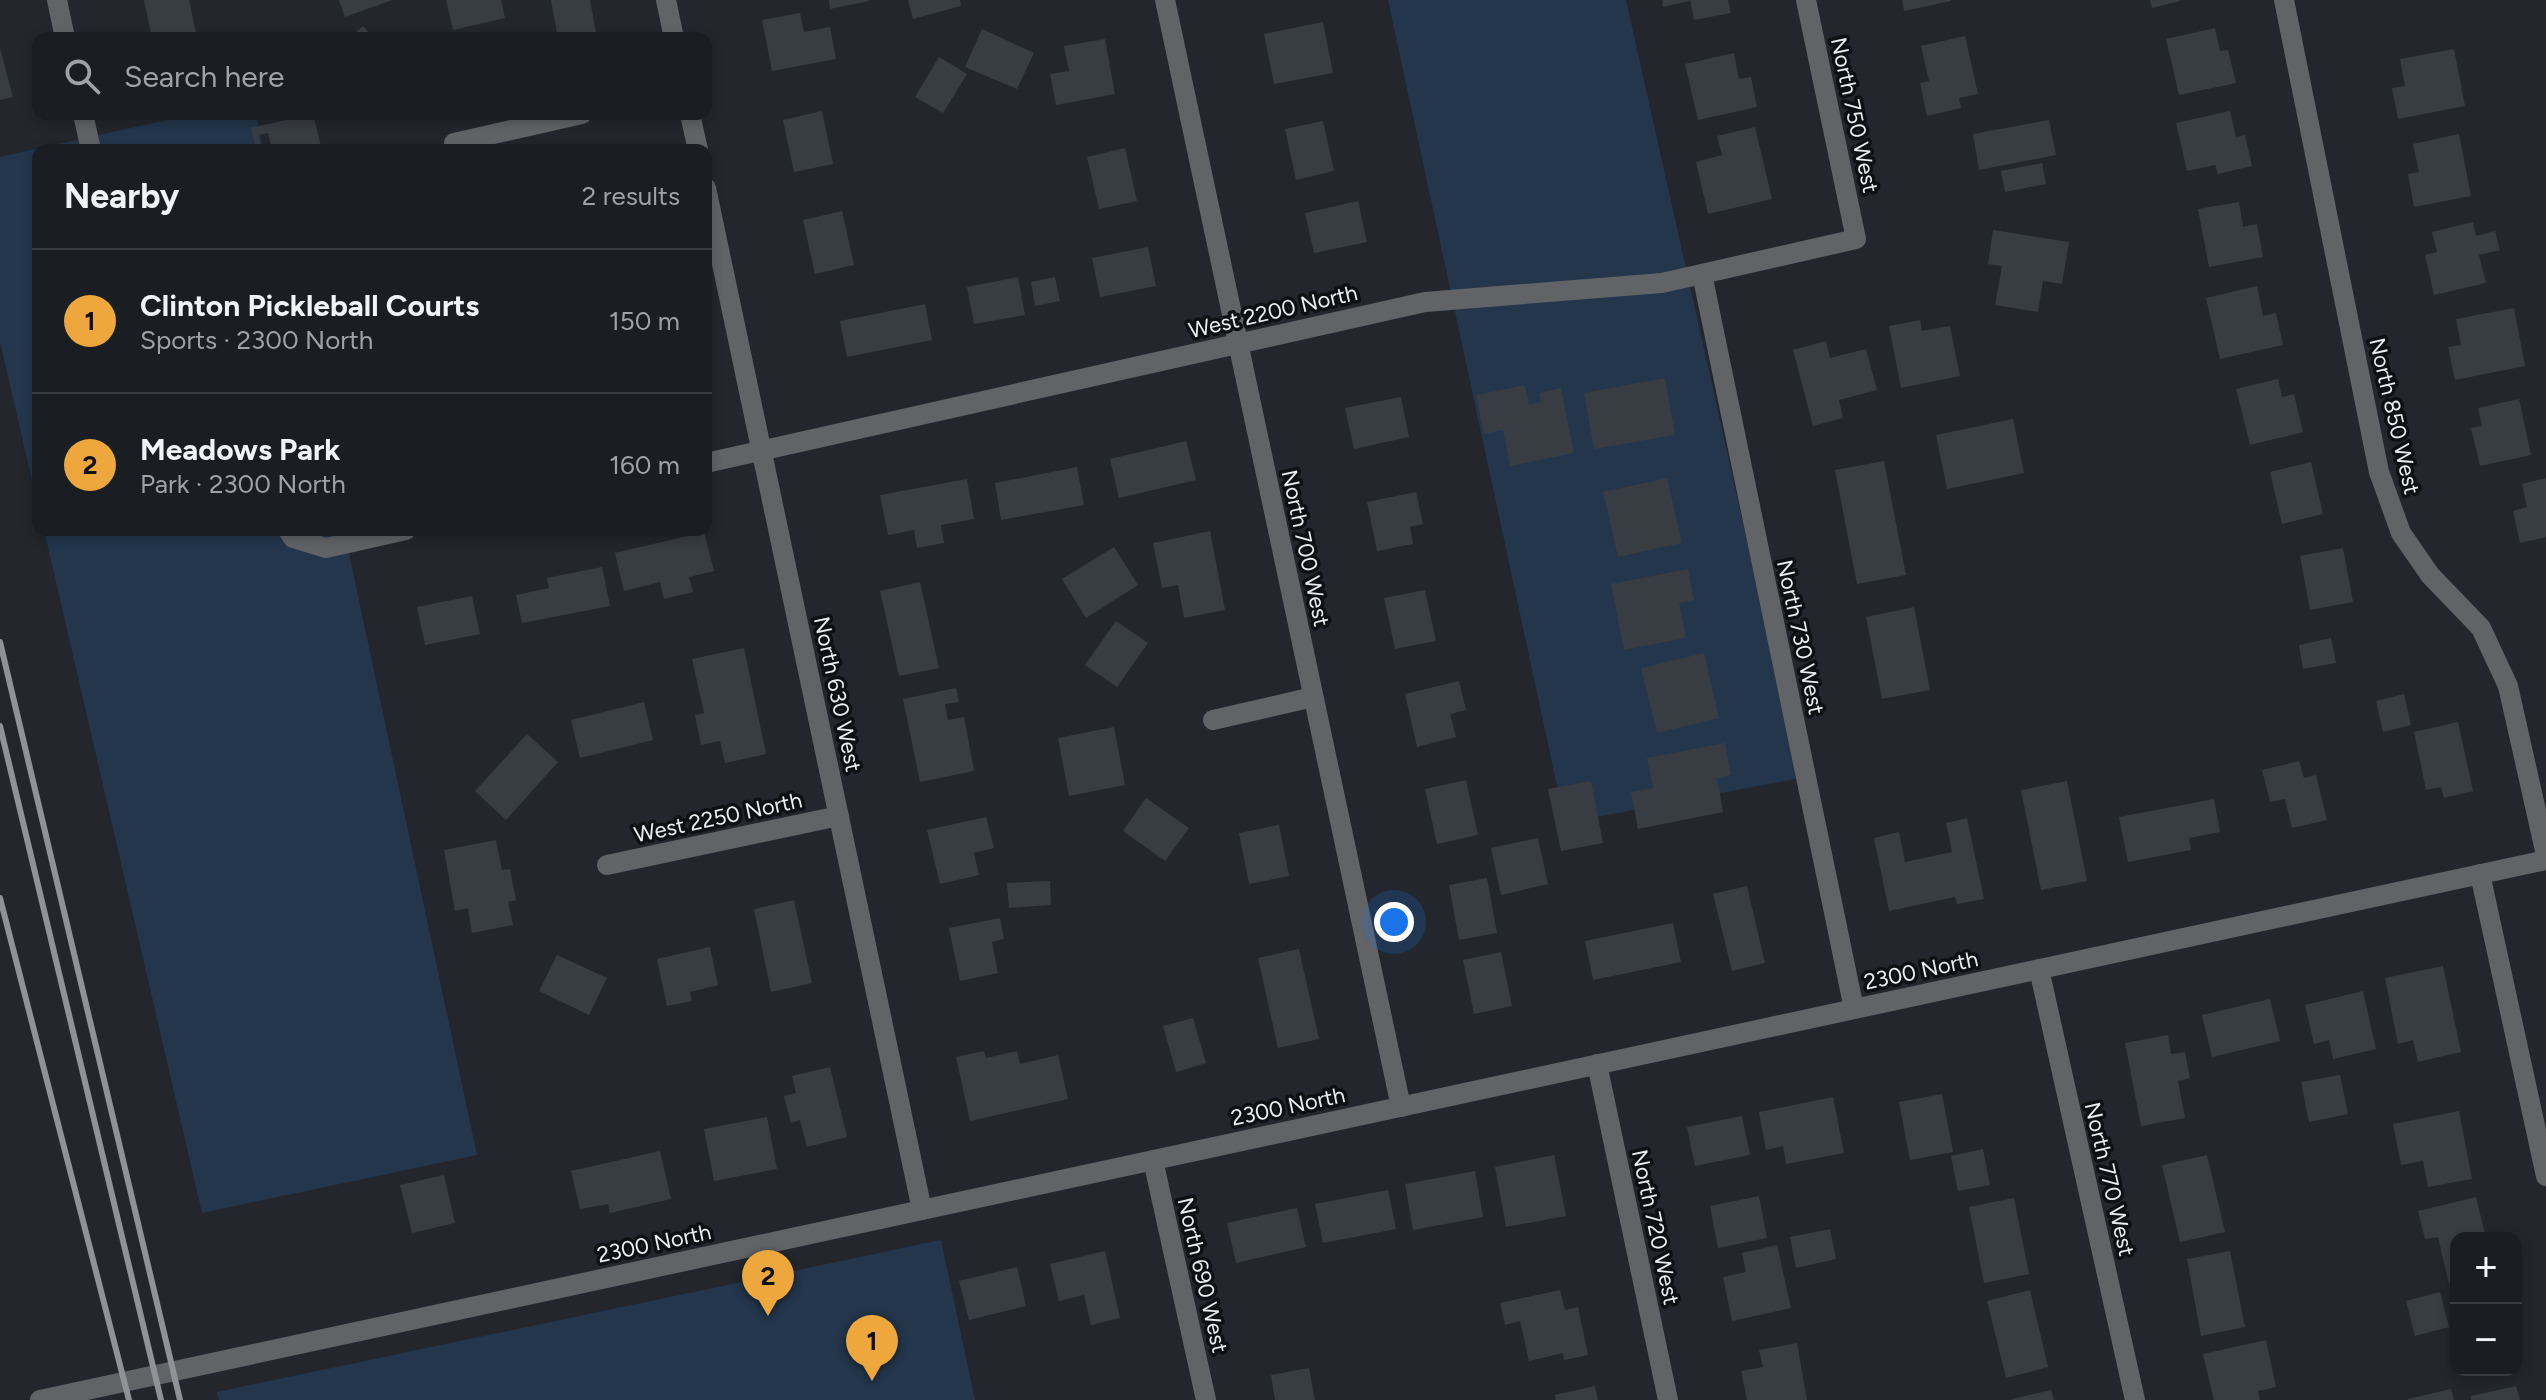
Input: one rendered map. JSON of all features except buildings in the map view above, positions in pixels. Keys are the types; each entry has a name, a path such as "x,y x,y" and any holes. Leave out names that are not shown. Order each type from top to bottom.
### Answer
{"street":[{"path":"57,0 64,32"},
{"path":"666,0 673,32"},
{"name":"North 700 West","path":"1165,0 1401,1107"},
{"name":"North 750 West","path":"1806,0 1856,239"},
{"name":"North 850 West","path":"2284,0 2379,472 2401,533 2430,575 2481,628 2508,686 2546,858"},
{"path":"84,120 90,144"},
{"path":"454,143 556,120"},
{"path":"691,120 697,144"},
{"name":"North 630 West","path":"712,216 922,1210"},
{"name":"West 2200 North","path":"712,462 1425,302 1662,283 1856,239"},
{"name":"North 730 West","path":"1702,274 1854,1009"},
{"path":"296,536 326,548 379,536"},
{"path":"1213,720 1313,697"},
{"name":"West 2250 North","path":"607,865 839,816"},
{"name":"2300 North","path":"40,1400 2546,858"},
{"path":"2480,874 2546,1176"},
{"name":"North 770 West","path":"2039,969 2135,1400"},
{"name":"North 720 West","path":"1597,1064 1668,1400"},
{"name":"North 690 West","path":"1153,1160 1206,1400"}],"shaded area":[{"path":"1388,0 1626,0 1800,778 1565,823"},
{"path":"167,120 257,120 262,144 59,144"},
{"path":"32,150 32,480 0,342 0,157"},
{"path":"45,536 345,536 477,1155 202,1213"},
{"path":"941,1240 975,1400 219,1400 217,1392"}],"railway":[{"path":"0,642 180,1400"},
{"path":"0,726 161,1400"},
{"path":"0,898 129,1400"}],"place":[{"name":"Meadows Park","path":"768,1316"},
{"name":"Clinton Pickleball Courts","path":"872,1381"}]}
